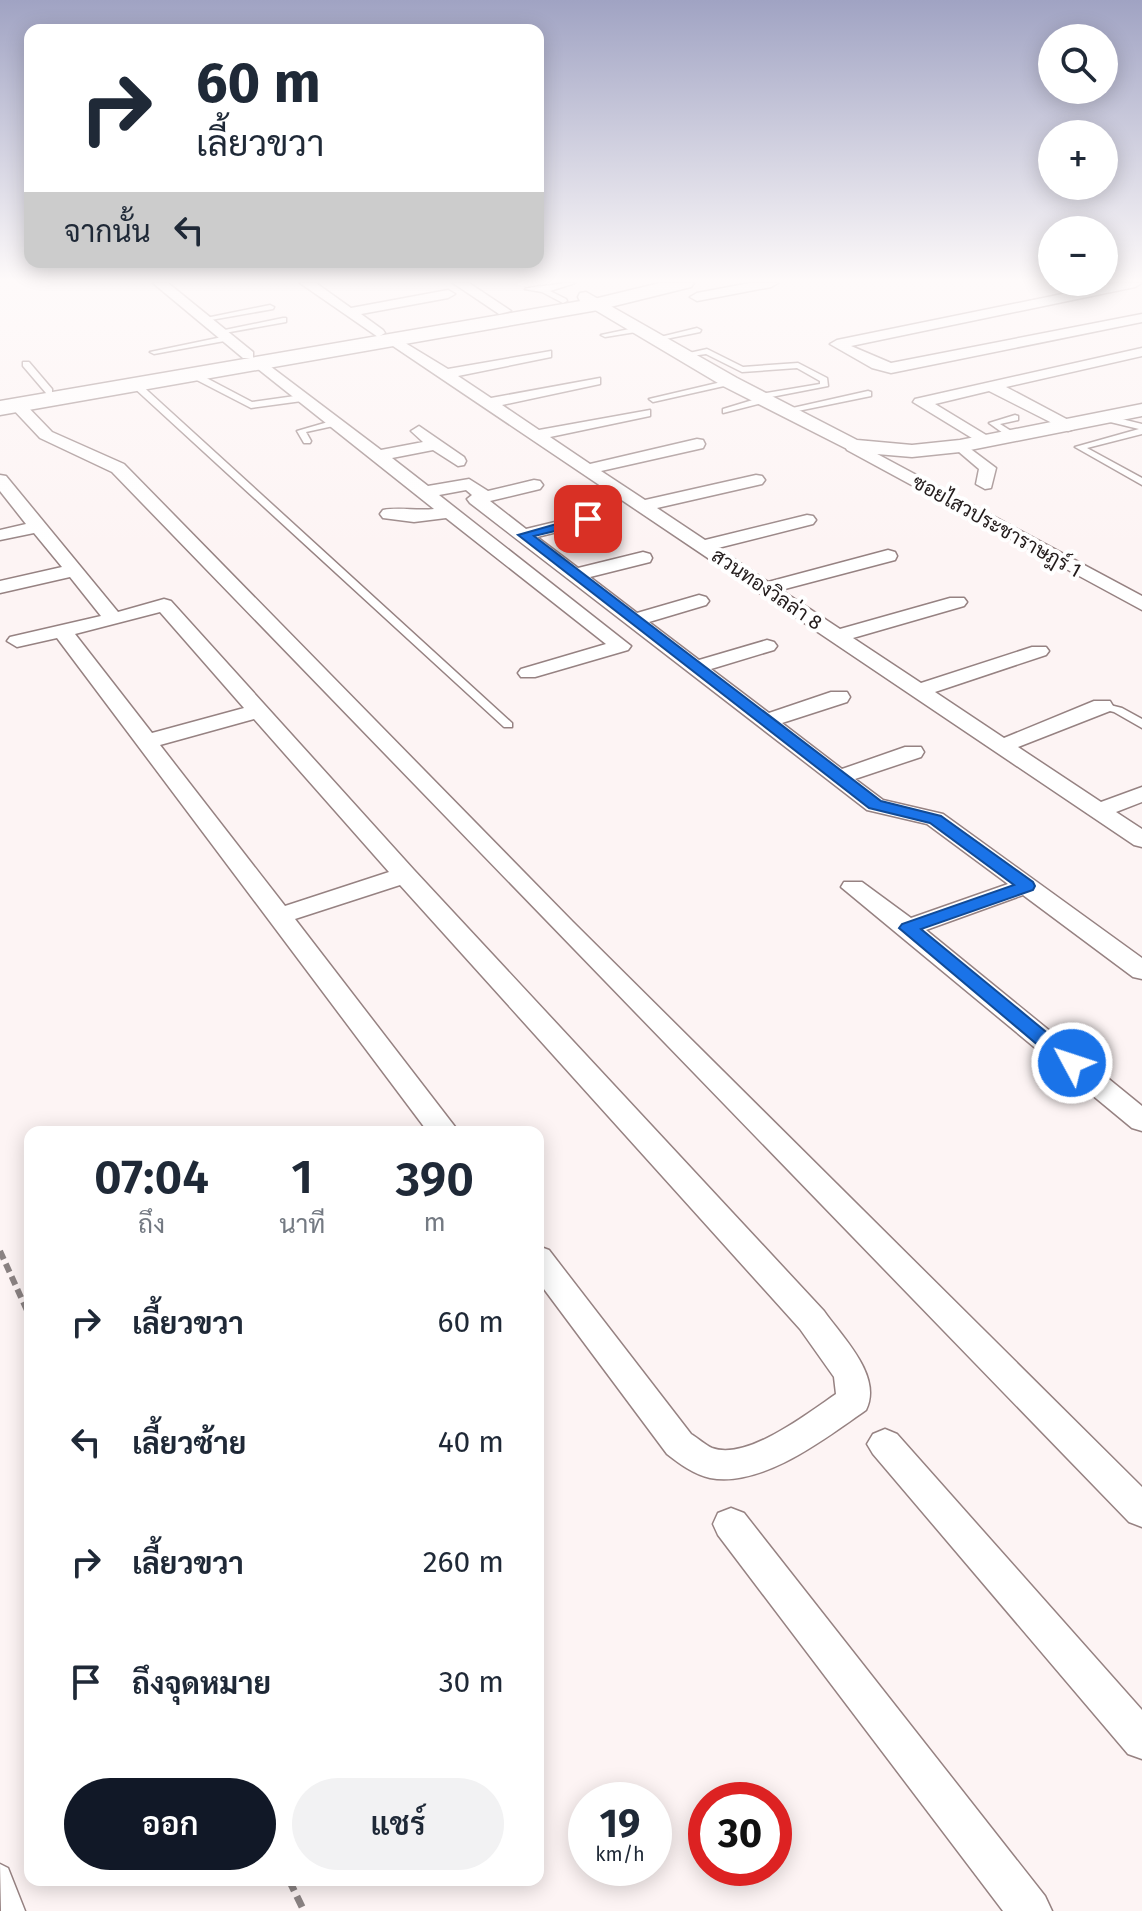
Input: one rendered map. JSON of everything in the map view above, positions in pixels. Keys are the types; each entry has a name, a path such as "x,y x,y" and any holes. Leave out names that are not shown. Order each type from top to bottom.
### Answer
{"main road":[{"path":"6,404 49,391 165,372"},
{"path":"6,404 199,372"}],"street":[{"path":"270,372 621,646 528,673"},
{"name":"สวนทองวิลล่า 8","path":"444,372 1142,840"},
{"path":"447,374 456,372"},
{"name":"ซอยไสวประชาราษฎร์ 1","path":"713,372 1142,604"},
{"path":"985,441 921,402 1048,372"},
{"path":"491,403 595,381"},
{"path":"989,385 1068,426"},
{"path":"6,404 46,435 107,460 129,478 564,927 1142,1511"},
{"path":"538,435 649,406"},
{"name":"ซอยไสวประชาราษฎร์ 1","path":"853,446 912,451 960,446 985,441 1014,427 1068,426 1142,410"},
{"path":"419,431 458,461"},
{"path":"378,456 436,444"},
{"path":"589,469 697,444"},
{"path":"960,446 988,468 985,484"},
{"path":"644,506 756,480"},
{"path":"425,492 469,484 485,497"},
{"path":"534,485 476,499 875,805 935,819 1142,971"},
{"path":"2,486 39,526 114,619"},
{"path":"389,514 414,517 448,512"},
{"path":"524,535 588,519"},
{"path":"704,546 807,520"},
{"path":"0,535 39,526"},
{"path":"767,588 888,556"},
{"path":"575,575 643,558"},
{"path":"0,587 75,570"},
{"path":"633,620 699,601"},
{"path":"838,636 957,602"},
{"path":"17,641 164,605 405,875 812,1320 850,1374 854,1400 797,1437 738,1466 708,1463 679,1444 544,1266"},
{"path":"62,631 439,1126"},
{"path":"694,668 767,646"},
{"path":"919,691 1039,651"},
{"path":"765,722 839,697"},
{"path":"1002,746 1102,706"},
{"path":"145,742 257,711"},
{"path":"839,777 913,752"},
{"path":"1099,811 1142,794"},
{"path":"281,915 405,875"},
{"path":"908,928 1026,886"},
{"path":"853,887 908,928 1142,1121"},
{"path":"885,1444 1142,1740"},
{"path":"731,1524 1030,1911"}],"lane":[{"path":"33,372 49,391"},
{"path":"726,411 760,398 824,386 824,380 810,372"},
{"path":"192,374 251,405 302,398"},
{"path":"649,406 730,382"},
{"path":"135,384 508,725"},
{"path":"783,411 868,394"},
{"path":"1105,418 1142,429"},
{"path":"307,441 301,431 335,423"},
{"path":"1140,480 1079,447 1142,429"},
{"path":"1102,706 1118,710 1142,724"},
{"path":"0,1876 13,1911"}],"path":[{"path":"0,1251 24,1304"},
{"path":"292,1886 304,1911"}],"route":[{"path":"588,519 524,535 875,805 935,819 1026,886 908,928 1072,1063"}]}
